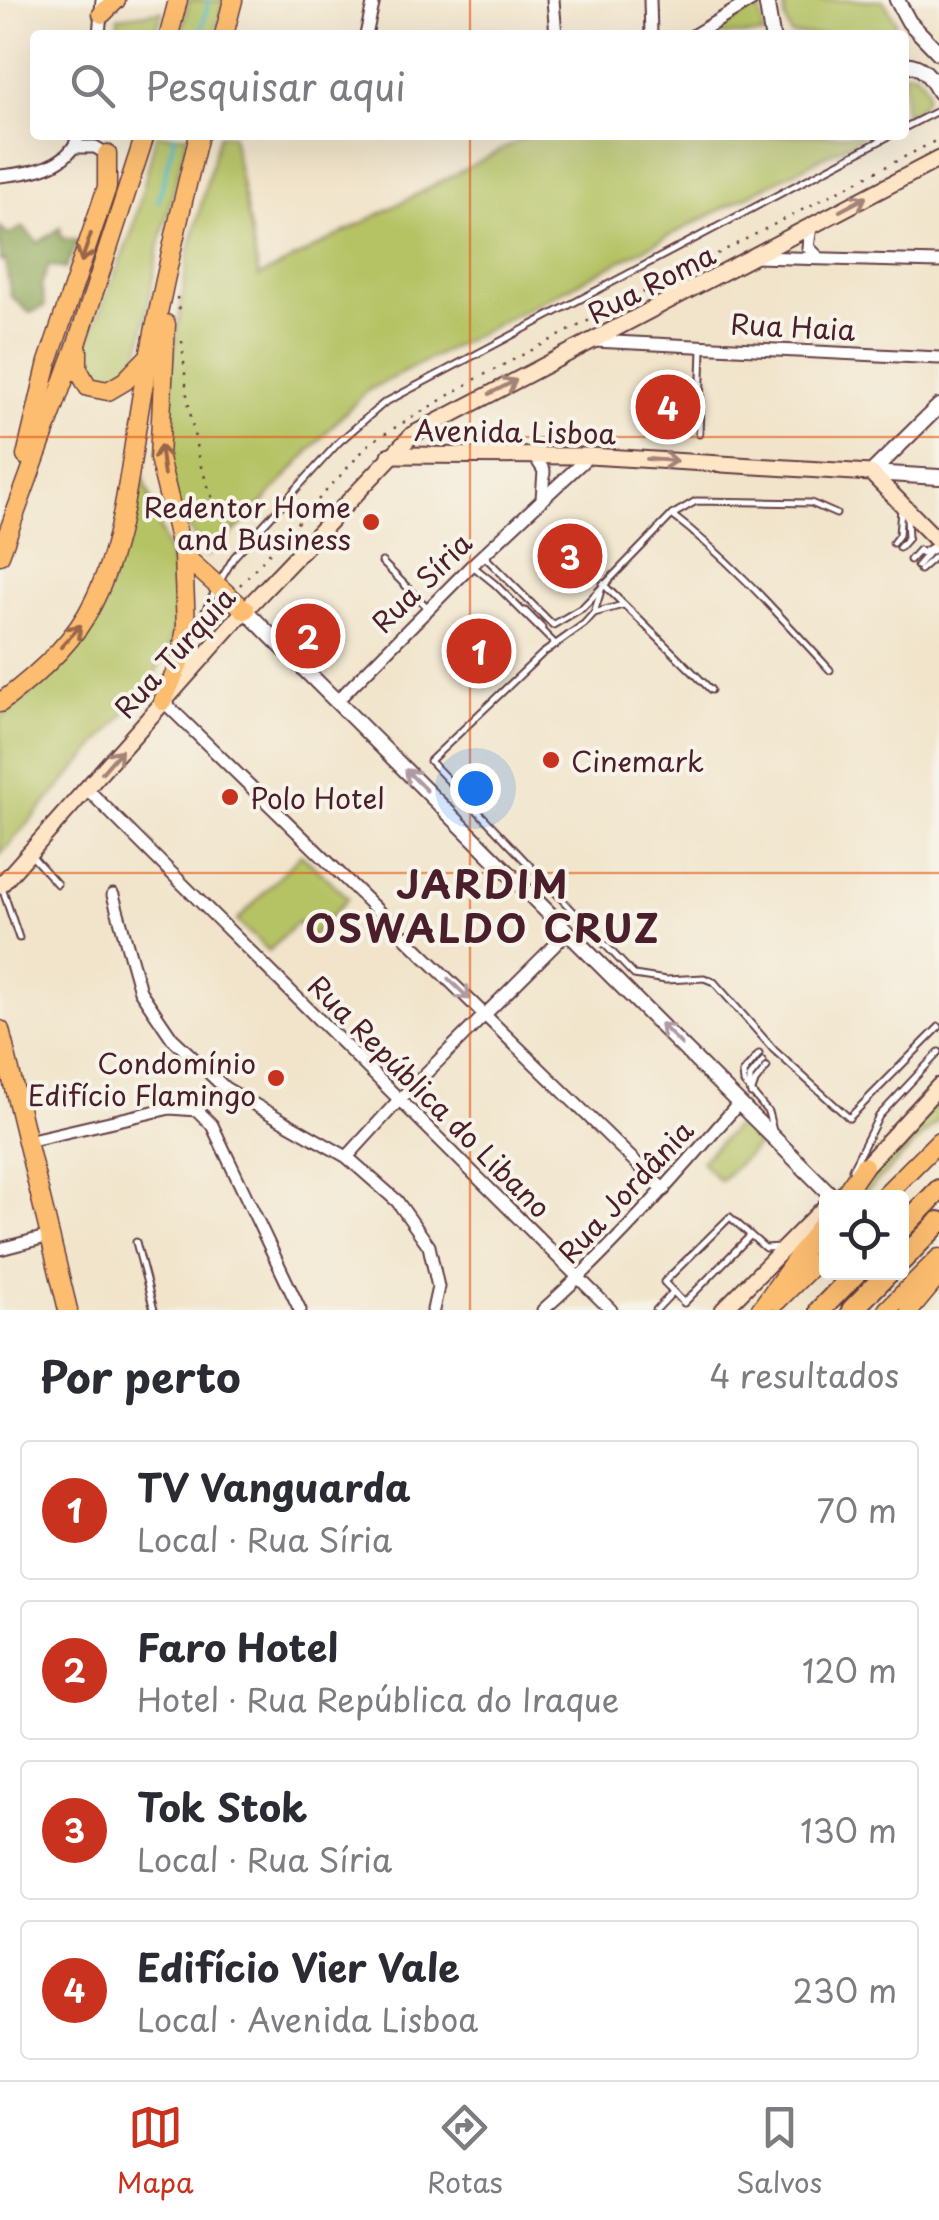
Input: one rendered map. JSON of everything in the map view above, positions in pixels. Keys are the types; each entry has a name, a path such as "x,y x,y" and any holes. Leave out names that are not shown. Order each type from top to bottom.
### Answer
{"highway":[{"path":"909,1221 939,1190"},
{"path":"909,1253 939,1222"},
{"path":"820,1310 849,1280"},
{"path":"852,1310 881,1280"}],"main road":[{"path":"102,7 116,0"},
{"path":"171,30 178,0"},
{"path":"229,30 234,0"},
{"path":"0,555 78,344 143,140"},
{"path":"0,702 45,665 82,624 95,600 121,512 150,355 198,140"},
{"path":"8,533 48,362 107,187 107,154"},
{"name":"Rua Roma","path":"390,455 412,434 939,159"},
{"path":"163,702 181,660 186,627 184,554 159,458 162,367 173,251"},
{"path":"78,344 78,369 88,387 108,391 125,381 150,355"},
{"name":"Avenida Lisboa","path":"390,455 589,456 871,473"},
{"name":"Rua Turquia","path":"0,885 245,610 390,455"},
{"path":"871,473 939,546"},
{"path":"184,554 245,610"},
{"path":"0,1030 4,1068 27,1141 68,1310"},
{"path":"843,1190 939,1086"},
{"path":"890,1190 939,1141"},
{"path":"724,1310 819,1213"},
{"path":"760,1310 819,1228"},
{"path":"887,1310 939,1258"},
{"path":"768,1310 819,1259"},
{"path":"910,1310 939,1275"}],"street":[{"path":"367,30 374,0"},
{"path":"553,0 556,30"},
{"path":"650,0 651,30"},
{"path":"766,0 771,30"},
{"path":"897,0 909,22 939,52"},
{"path":"702,30 749,2"},
{"path":"907,30 909,22"},
{"path":"909,64 930,75 939,92"},
{"path":"103,140 107,154"},
{"path":"0,176 48,166 77,141 107,154"},
{"path":"812,226 808,246 819,258"},
{"path":"755,257 939,262"},
{"path":"633,320 633,330 644,343"},
{"name":"Rua Haia","path":"593,340 939,358"},
{"path":"871,473 939,406"},
{"path":"534,456 544,471 542,499"},
{"name":"Rua Síria","path":"336,702 428,608 589,456"},
{"name":"Avenida Lisboa","path":"871,473 939,477"},
{"path":"245,610 568,932 745,1099 775,1139 831,1190"},
{"path":"163,702 664,1190"},
{"name":"Rua República do Libano","path":"87,790 611,1310"},
{"path":"113,895 140,991 172,1038 225,1088 347,1157 397,1201 430,1246 438,1287 433,1310"},
{"path":"347,1157 568,932"},
{"name":"Rua Jordânia","path":"543,1310 664,1190 745,1099"},
{"path":"27,1141 170,1108 197,1110 212,1125 300,1310"},
{"path":"0,1249 50,1236"}],"lane":[{"path":"909,125 939,110"},
{"path":"181,660 234,558 350,430 384,403 882,140"},
{"path":"699,434 702,346"},
{"path":"483,555 553,625 582,608 672,515 696,501 811,503 836,514"},
{"path":"896,545 902,506"},
{"path":"672,515 760,594 830,670"},
{"path":"910,560 919,550 922,553 939,546"},
{"path":"918,568 939,546"},
{"path":"382,562 428,608"},
{"path":"472,566 556,644"},
{"path":"603,584 711,690"},
{"path":"603,584 594,613 571,636 542,654 430,761 634,975 666,980 704,978 714,982 768,1056 849,1118 939,1027"},
{"path":"594,613 622,606"},
{"path":"29,853 56,884"},
{"path":"0,885 19,938"},
{"path":"841,1190 879,1116 939,1052"},
{"path":"745,1099 750,1077 768,1056"},
{"path":"749,1236 684,1304 664,1282 730,1217 765,1248 776,1249 791,1242"},
{"path":"136,1242 154,1310"},
{"path":"656,1310 673,1292"},
{"path":"662,1304 669,1310"}],"path":[{"path":"176,287 180,323"},
{"path":"182,341 199,461 234,558"}],"green space":[{"path":"189,0 224,0 216,30 182,30"},
{"path":"784,0 883,0 896,21 894,30 789,30"},
{"path":"759,1 763,30 720,30 752,10"},
{"path":"162,11 157,30 118,30 118,17"},
{"path":"909,72 921,79 927,91 918,107 909,113"},
{"path":"155,140 187,140 159,246 140,350 108,386 94,381 87,369 86,346 133,229"},
{"path":"218,140 233,140 259,277 520,140 856,140 367,391 249,517 206,556 176,507 167,458 171,371 189,251"},
{"path":"0,227 8,235 23,227 38,243 60,228 62,238 78,241 65,269 49,265 41,285 45,306 30,313 11,296 5,260 0,261"},
{"path":"139,464 175,574 176,614 170,644 149,686 0,855 0,718 61,663 99,607 122,543"},
{"path":"301,854 348,898 312,936 297,922 269,951 237,921"},
{"path":"939,1102 939,1120 868,1190 856,1190"},
{"path":"739,1123 761,1143 720,1181 701,1161"}],"waterway":[{"path":"201,30 209,0"},
{"path":"158,202 174,140"}],"place":[{"name":"Edifício Vier Vale","path":"668,407"},
{"name":"Redentor Home and Business","path":"371,522"},
{"name":"Tok Stok","path":"570,556"},
{"name":"Faro Hotel","path":"308,636"},
{"name":"TV Vanguarda","path":"479,651"},
{"name":"Cinemark","path":"551,760"},
{"name":"Polo Hotel","path":"230,797"},
{"name":"Condomínio Edifício Flamingo","path":"276,1078"}],"district":[{"name":"JARDIM OSWALDO CRUZ","path":"483,904"}]}
